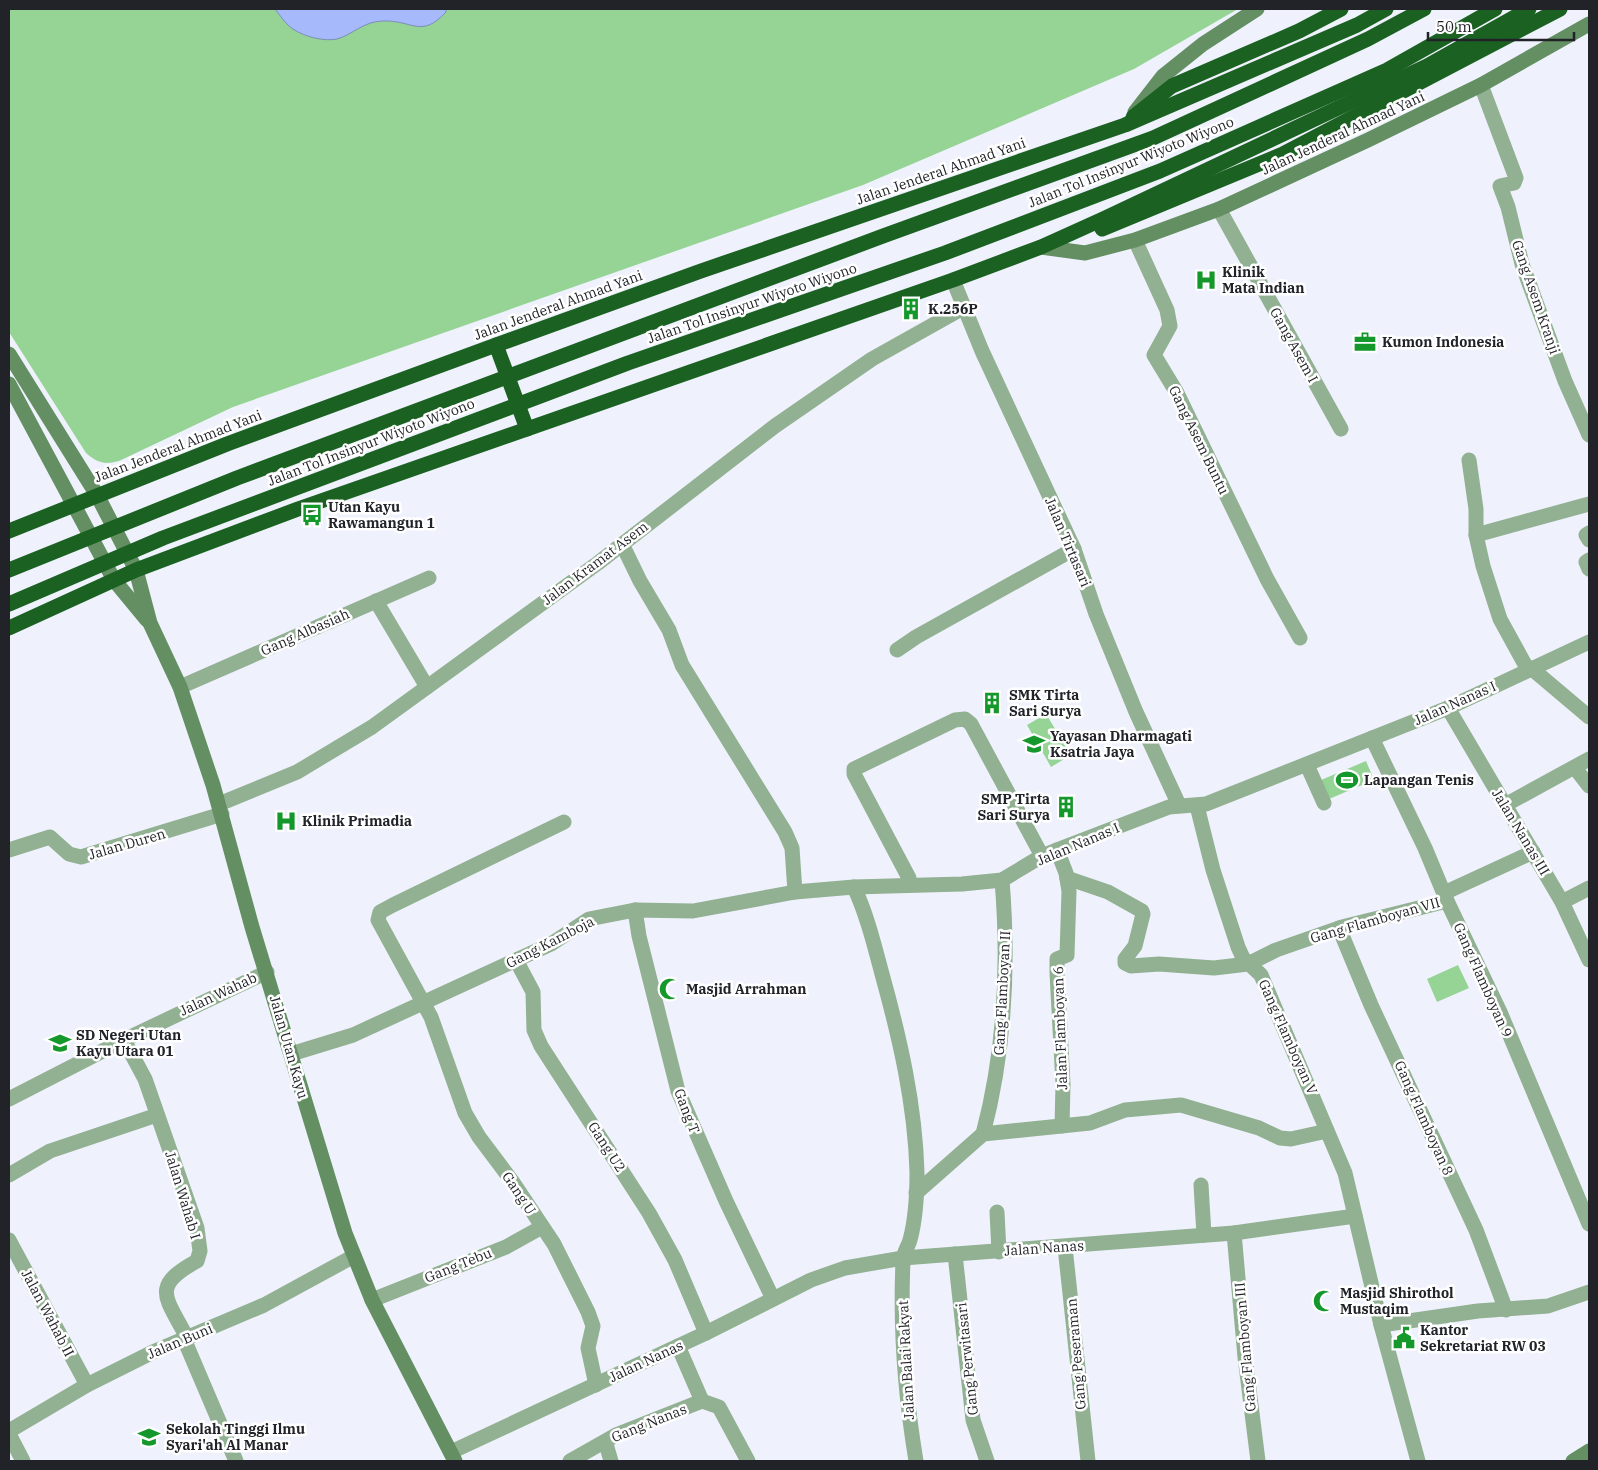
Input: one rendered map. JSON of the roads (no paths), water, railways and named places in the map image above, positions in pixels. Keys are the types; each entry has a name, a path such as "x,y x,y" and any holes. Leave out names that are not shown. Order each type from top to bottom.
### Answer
{"highway":[{"path":"1124,125 1172,86 1299,31 1341,9"},
{"name":"Jalan Jenderal Ahmad Yani","path":"9,531 244,437 496,345 720,264 1124,125 1330,37 1386,9"},
{"name":"Jalan Tol Insinyur Wiyoto Wiyono","path":"9,570 238,478 883,236 1153,138 1368,39 1424,9"},
{"name":"Jalan Tol Insinyur Wiyoto Wiyono","path":"9,604 163,538 618,366 945,253 1160,171 1388,70 1495,9"},
{"name":"Jalan Jenderal Ahmad Yani","path":"9,628 136,570 310,504 953,280 1041,247 1427,66 1529,9"},
{"path":"1041,247 1107,228 1283,154 1560,9"},
{"path":"496,345 527,429"}],"street":[{"path":"1124,125 1163,76 1203,44 1257,9"},
{"name":"Jalan Jenderal Ahmad Yani","path":"1041,247 1084,253 1135,240 1219,208 1368,140 1481,85 1589,24"},
{"name":"Gang Asem Kranji","path":"1481,85 1516,178 1514,183 1500,186 1508,207 1522,264 1565,381 1589,436"},
{"name":"Gang Asem I","path":"1219,208 1341,429"},
{"name":"Gang Asem Buntu","path":"1135,240 1167,310 1170,326 1154,355 1176,393 1267,579 1300,638"},
{"name":"Jalan Tirtasari","path":"953,280 963,308 1074,549 1096,614 1136,712 1179,805"},
{"name":"Jalan Kramat Asem","path":"221,809 297,772 372,727 622,544 775,426 872,359 963,308"},
{"name":"Jalan Utan Kayu","path":"9,354 97,495 136,570 150,623 180,687 221,809 252,927 345,1233 372,1300 453,1457"},
{"name":"Jalan Utan Kayu","path":"9,384 114,580 150,623"},
{"path":"1468,460 1476,509 1476,535 1500,619 1529,669 1589,718"},
{"path":"1476,535 1589,504"},
{"path":"1589,532 1586,535 1589,540"},
{"path":"622,544 640,581 669,630 682,665 786,832 792,848 795,892"},
{"path":"897,650 916,637 1074,549"},
{"path":"1589,560 1586,562 1589,569"},
{"name":"Gang Albasiah","path":"180,687 429,578"},
{"path":"376,601 427,687"},
{"name":"Jalan Nanas I","path":"854,888 913,887 1002,880 1042,856 1057,850 1169,807 1179,805 1197,806 1448,708 1589,642"},
{"name":"Jalan Nanas III","path":"1448,708 1562,902 1589,960"},
{"path":"909,878 854,774 854,769 955,720 965,719 971,724 1042,856"},
{"name":"Gang Flamboyan 9","path":"1372,738 1500,1012 1589,1224"},
{"path":"1505,805 1589,759"},
{"path":"1307,764 1324,803"},
{"path":"1575,768 1589,786"},
{"name":"Gang Flamboyan V","path":"1197,806 1213,870 1235,939 1243,958 1248,964 1256,968 1261,975 1345,1172 1355,1216"},
{"name":"Jalan Duren","path":"9,850 50,838 70,854 81,857 221,809"},
{"name":"Gang U","path":"564,822 425,888 378,915 378,920 387,940 431,1017 465,1113 479,1137 512,1181 562,1258 593,1326 588,1348 596,1385"},
{"name":"Jalan Flamboyan 6","path":"1057,850 1067,878 1067,955 1057,958 1056,973 1063,1084 1062,1126"},
{"name":"Gang Flamboyan VII","path":"1067,878 1108,892 1142,911 1143,914 1135,946 1124,959 1127,965 1160,964 1214,968 1248,964 1276,950 1339,928 1446,896 1533,852"},
{"name":"Gang Flamboyan II","path":"984,1134 993,1098 1004,1005 1006,926 1002,880"},
{"path":"854,888 864,910 904,1060 913,1120 917,1173 916,1193 910,1241 903,1258"},
{"name":"Gang Kamboja","path":"290,1054 353,1035 551,944 589,919 635,910 693,910 795,892 854,888"},
{"path":"1562,902 1589,888"},
{"name":"Gang T","path":"635,910 639,936 678,1091 726,1201 773,1299"},
{"name":"Gang Flamboyan 8","path":"1339,928 1371,1005 1476,1230 1506,1310"},
{"name":"Gang U2","path":"516,960 532,992 534,1030 541,1046 649,1213 675,1260 706,1333"},
{"name":"Jalan Wahab","path":"9,1099 124,1040 266,972"},
{"name":"Jalan Wahab I","path":"124,1040 145,1079 196,1228 200,1251 197,1261 178,1271 168,1281 166,1294 236,1461"},
{"path":"916,1193 984,1134 1090,1123 1125,1110 1181,1105 1259,1128 1280,1138 1291,1139 1328,1131"},
{"path":"9,1175 50,1151 157,1115"},
{"path":"1202,1185 1204,1236"},
{"path":"997,1212 999,1252"},
{"path":"1355,1216 1381,1325 1418,1461"},
{"name":"Jalan Nanas","path":"453,1457 811,1280 844,1268 903,1258 1234,1233 1355,1216"},
{"name":"Gang Tebu","path":"372,1300 506,1247 542,1227"},
{"name":"Gang Flamboyan III","path":"1234,1233 1246,1366 1258,1461"},
{"name":"Jalan Wahab II","path":"9,1240 87,1385"},
{"name":"Gang Peseraman","path":"1065,1247 1088,1461"},
{"name":"Gang Perwitasari","path":"955,1254 973,1420 987,1461"},
{"name":"Jalan Buni","path":"9,1432 87,1385 153,1352 264,1305 354,1256"},
{"name":"Jalan Balai Rakyat","path":"903,1258 903,1338 907,1401 916,1461"},
{"path":"1381,1325 1548,1306 1589,1292"},
{"path":"678,1346 702,1401 719,1408 748,1461"},
{"name":"Gang Nanas","path":"570,1461 608,1440 702,1401"},
{"path":"9,1432 23,1461"},
{"path":"608,1440 606,1444 611,1461"},
{"path":"1572,1461 1589,1451"}],"water":[{"path":"275,9 446,9 446,12 430,25 416,26 393,21 376,22 370,23 343,37 331,40 310,37 291,28"}],"place":[{"name":"Klinik Mata Indian","path":"1206,280"},
{"name":"K.256P","path":"911,309"},
{"name":"Kumon Indonesia","path":"1365,342"},
{"name":"Utan Kayu Rawamangun 1","path":"312,515"},
{"name":"SMK Tirta Sari Surya","path":"992,703"},
{"name":"Yayasan Dharmagati Ksatria Jaya","path":"1034,744"},
{"name":"Lapangan Tenis","path":"1347,780"},
{"name":"SMP Tirta Sari Surya","path":"1066,807"},
{"name":"Klinik Primadia","path":"286,821"},
{"name":"Masjid Arrahman","path":"670,989"},
{"name":"SD Negeri Utan Kayu Utara 01","path":"60,1043"},
{"name":"Masjid Shirothol Mustaqim","path":"1324,1301"},
{"name":"Kantor Sekretariat RW 03","path":"1404,1338"},
{"name":"Sekolah Tinggi Ilmu Syari'ah Al Manar","path":"149,1437"}]}
